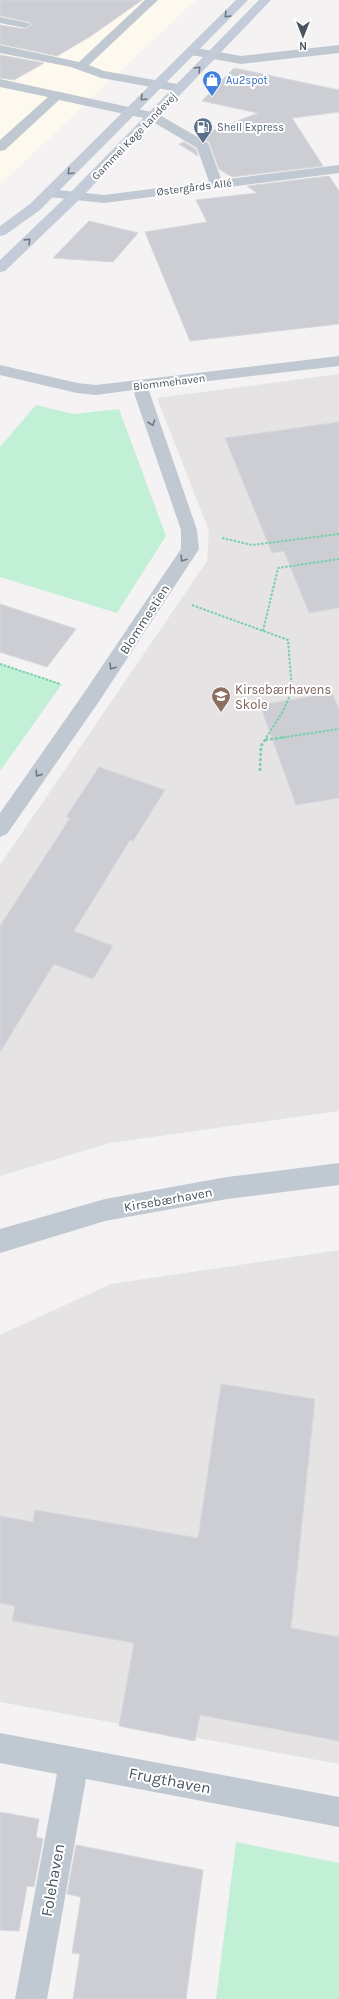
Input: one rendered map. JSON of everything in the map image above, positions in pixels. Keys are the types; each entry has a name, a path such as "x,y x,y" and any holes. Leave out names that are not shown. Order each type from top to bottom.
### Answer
{"main road":[{"name":"Gammel Køge Landevej","path":"0,232 34,207 49,193 242,0"},
{"name":"Gammel Køge Landevej","path":"0,268 74,197 265,0"}],"street":[{"path":"81,66 152,0"},
{"path":"0,20 25,25"},
{"path":"0,48 81,66 101,74 179,88"},
{"path":"191,51 240,60 339,49"},
{"path":"0,83 152,116 203,146 216,184"},
{"path":"0,147 57,96"},
{"name":"Østergårds Allé","path":"49,193 74,197 104,198 339,169"},
{"name":"Blommehaven","path":"0,370 76,388 96,390 339,361"},
{"name":"Blommestien","path":"0,829 93,695 190,549 189,530 139,386"},
{"name":"Kirsebærhaven","path":"0,1242 105,1210 227,1188 339,1174"},
{"name":"Frugthaven","path":"0,1748 339,1812"},
{"name":"Folehaven","path":"31,1999 74,1762"}],"path":[{"path":"189,530 252,545 339,534"},
{"path":"263,631 278,568 339,560"},
{"path":"160,594 288,640 292,691 261,746 260,771"},
{"path":"0,664 93,695"},
{"path":"265,740 339,729"}],"shaded area":[{"path":"0,0 196,0 0,185"},
{"name":"Kirsebærhavens Skole","path":"339,374 339,1111 110,1143 0,1176 0,865 207,561 209,531 157,398"},
{"path":"339,1250 339,1764 0,1702 0,1335 111,1284"}],"green space":[{"path":"36,405 73,414 119,409 166,536 117,613 0,577 0,447"},
{"path":"0,663 62,684 0,771"},
{"path":"236,1842 339,1863 339,1999 216,1999"}],"building":[{"path":"0,0 142,0 91,36 57,56 0,44 0,25 25,29 32,25 29,22 0,16"},
{"path":"0,55 44,63 14,80 0,78"},
{"path":"234,68 339,90 339,112 292,118 323,166 232,177 219,169 209,142 199,136 258,113 202,101"},
{"path":"184,142 196,149 198,156 179,144"},
{"path":"329,176 339,191 339,324 190,341 145,232 207,222 196,200 257,193 247,186"},
{"path":"89,221 138,233 113,262 53,258"},
{"path":"339,422 339,608 309,613 284,551 272,553 225,438"},
{"path":"0,604 76,629 47,667 0,652"},
{"path":"332,693 339,709 339,798 296,805 260,705"},
{"path":"99,767 165,790 133,841 130,840 74,931 113,946 93,979 54,964 0,1052 0,926 70,818 66,817"},
{"path":"221,1384 315,1399 291,1628 339,1637 339,1741 200,1715 195,1741 119,1726 134,1643 12,1621 15,1606 0,1603 0,1516 33,1522 35,1510 198,1538"},
{"path":"0,1812 39,1819 36,1837 43,1839 34,1887 27,1886 19,1931 0,1930"},
{"path":"76,1845 203,1870 186,1999 73,1999 80,1954 72,1953 81,1897 67,1894"}],"place":[{"name":"Au2spot","path":"212,97"},
{"name":"Shell Express","path":"203,144"},
{"name":"Kirsebærhavens Skole","path":"221,713"}]}
